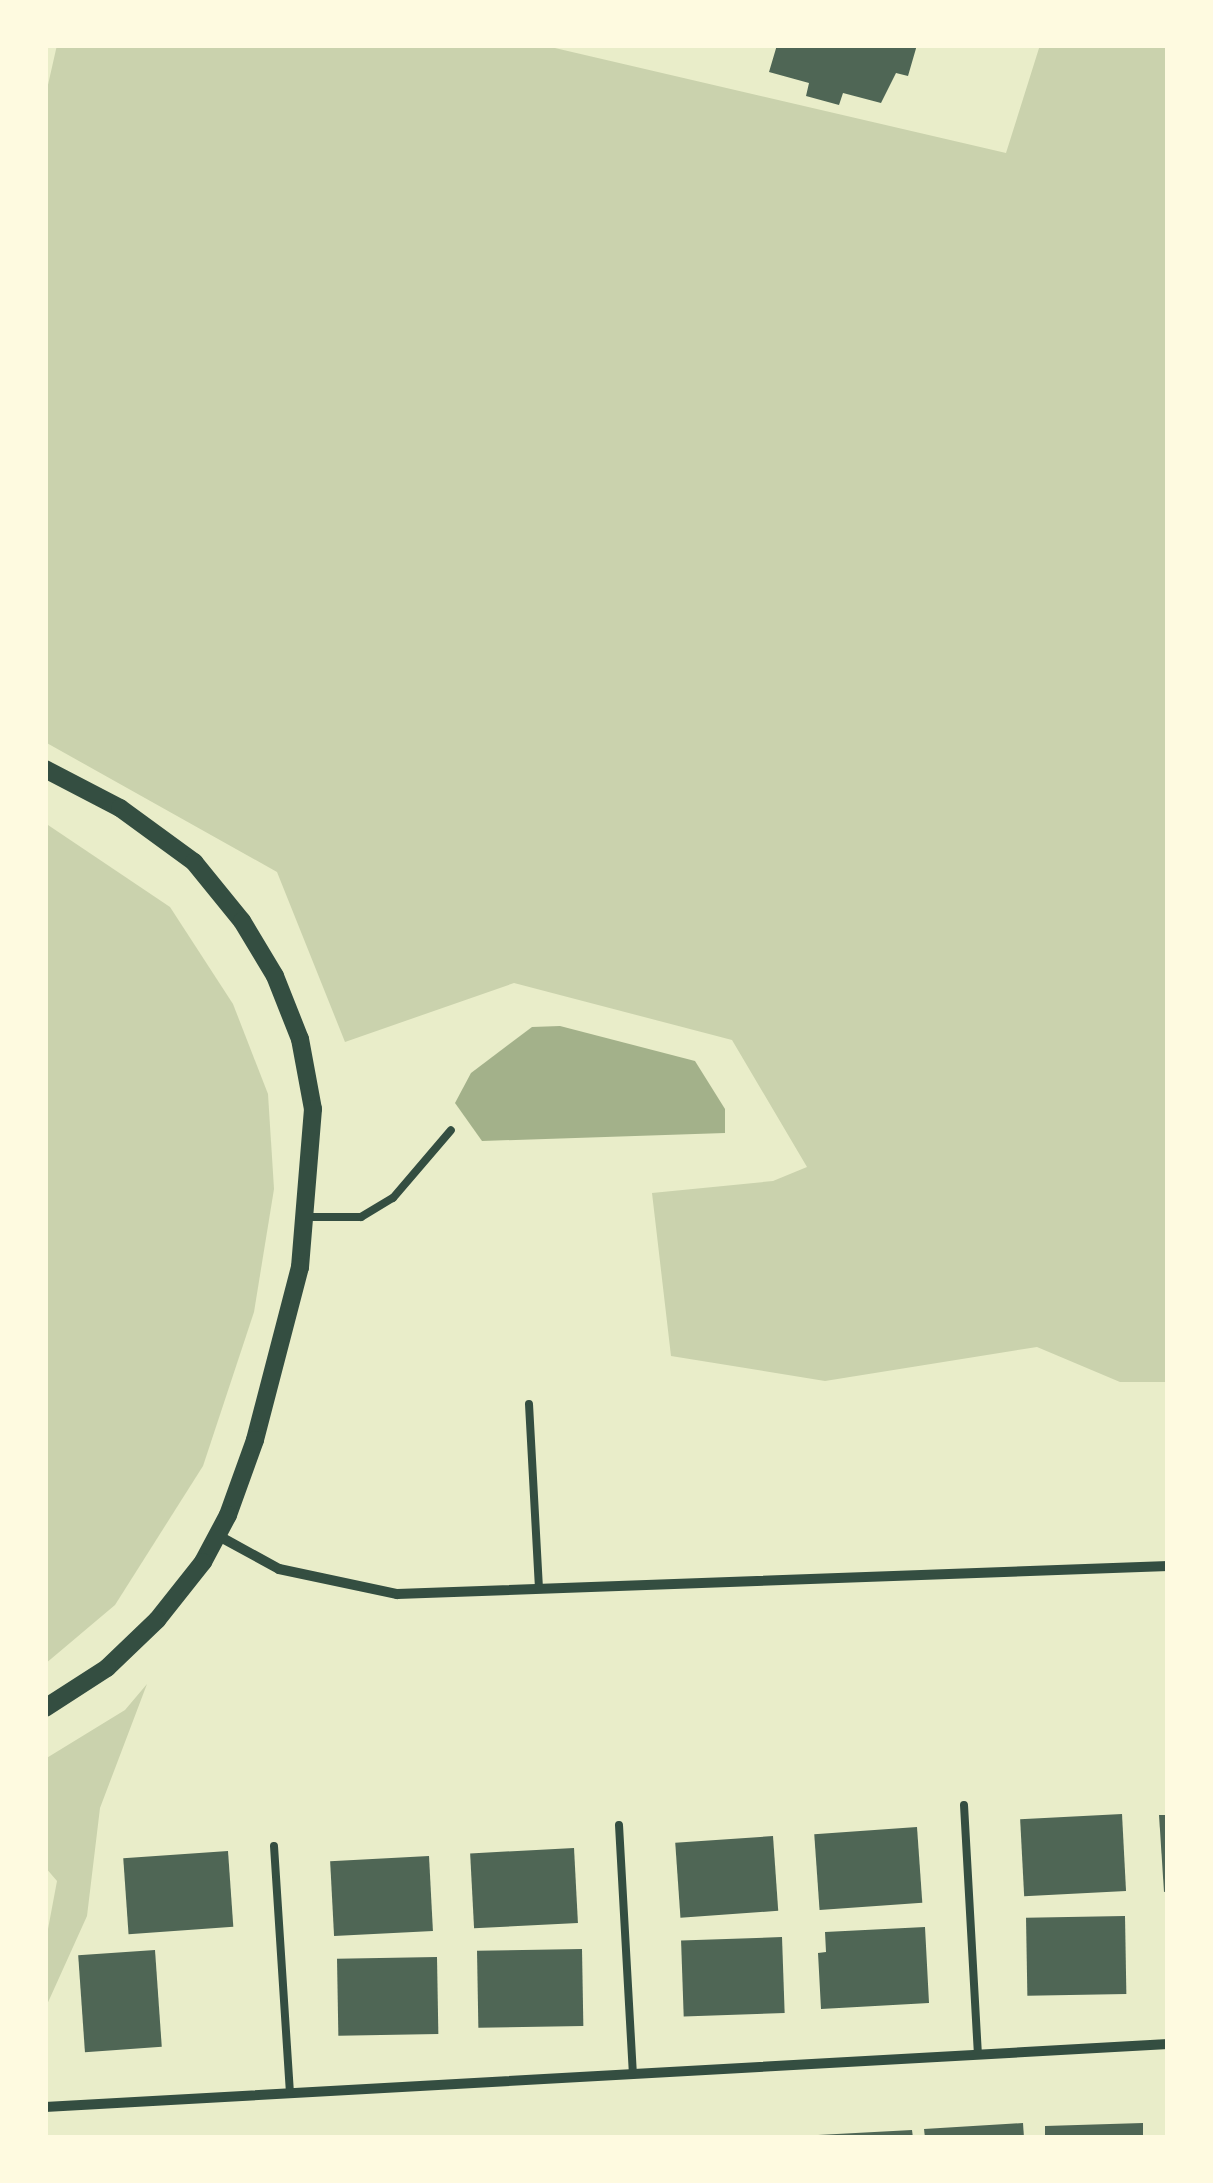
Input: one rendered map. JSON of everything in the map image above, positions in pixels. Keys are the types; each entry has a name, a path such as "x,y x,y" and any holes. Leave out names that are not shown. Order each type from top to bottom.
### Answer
{"street":[{"path":"45,769 120,808 194,862 242,921 275,976 300,1039 313,1109 300,1267 255,1440 217,1535 157,1620 108,1668 45,1708"},
{"path":"217,1535 279,1569 344,1586 397,1594 1168,1566"},
{"path":"45,2108 1168,2044"}],"lane":[{"path":"306,1216 361,1218 394,1198 451,1130"},
{"path":"529,1404 539,1589"},
{"path":"964,1804 978,2055"},
{"path":"619,1825 632,2074"},
{"path":"274,1846 290,2092"}],"shaded area":[{"path":"57,45 542,45 1006,153 1040,45 1168,45 1168,1382 1120,1382 1037,1347 825,1381 671,1356 652,1193 773,1181 807,1167 732,1040 514,983 345,1042 277,872 45,742 45,98"},
{"path":"45,823 170,907 233,1004 268,1094 274,1189 254,1312 203,1466 115,1605 45,1664"},
{"path":"560,1026 695,1061 725,1109 725,1133 482,1141 455,1103 471,1073 532,1027"},
{"path":"147,1684 100,1808 87,1916 45,2009 45,1945 57,1881 45,1867 45,1759 125,1710"}],"building":[{"path":"777,45 917,45 908,76 896,73 881,103 843,93 839,105 806,96 809,83 769,72"},
{"path":"1122,1814 1126,1891 1024,1896 1020,1819"},
{"path":"1159,1815 1168,1815 1168,1891 1164,1892"},
{"path":"917,1827 922,1903 820,1910 814,1834"},
{"path":"773,1836 778,1911 680,1918 675,1843"},
{"path":"574,1848 578,1923 474,1928 470,1853"},
{"path":"228,1851 233,1927 129,1934 123,1858"},
{"path":"429,1856 433,1931 334,1936 330,1861"},
{"path":"1125,1916 1126,1994 1027,1996 1026,1918"},
{"path":"925,1927 929,2003 821,2009 818,1953 826,1952 825,1932"},
{"path":"782,1937 785,2013 684,2016 681,1941"},
{"path":"582,1949 583,2026 478,2028 477,1951"},
{"path":"155,1950 162,2047 85,2052 78,1955"},
{"path":"437,1957 438,2034 338,2036 337,1959"},
{"path":"1023,2123 1024,2138 925,2138 924,2129"},
{"path":"1143,2123 1143,2138 1045,2138 1045,2126"},
{"path":"912,2130 913,2138 818,2138 818,2135"}]}
